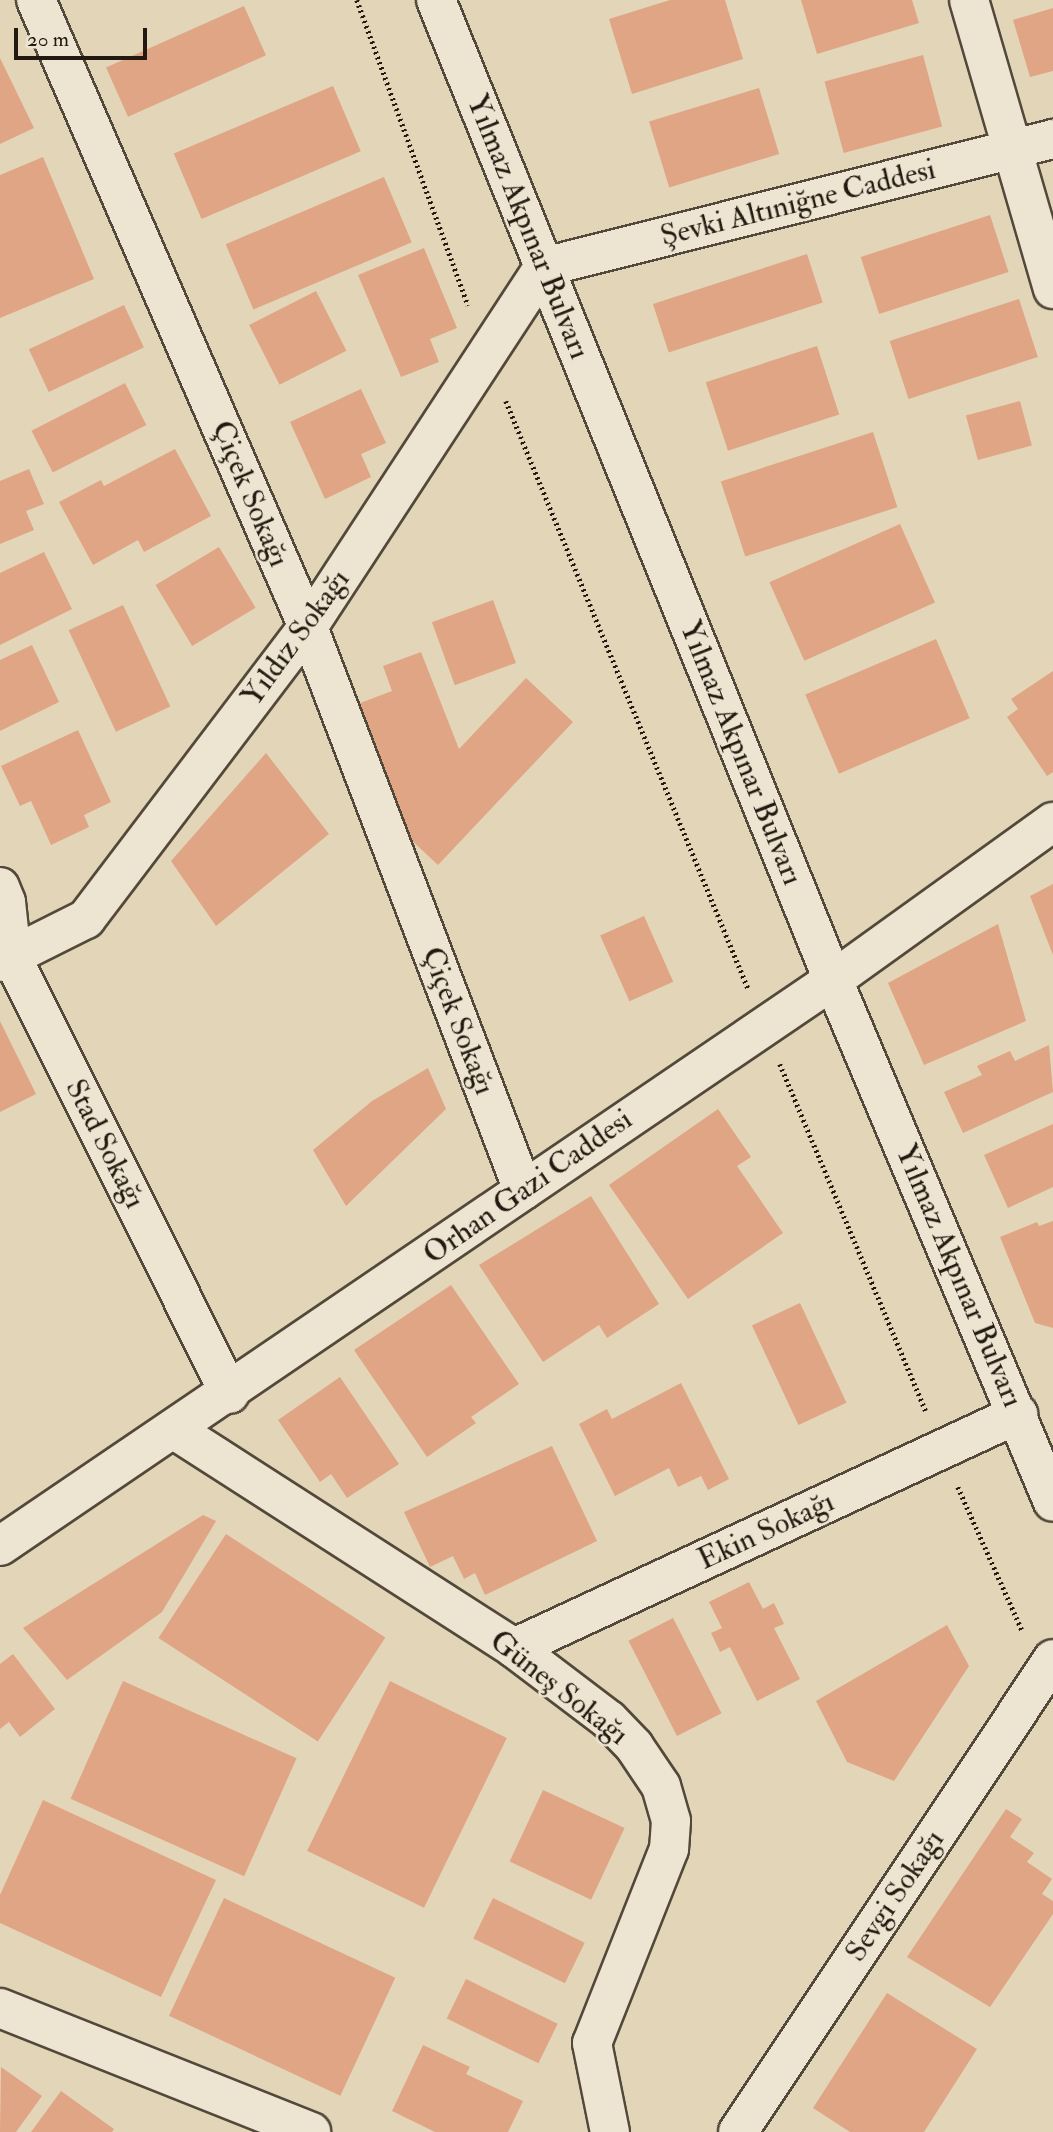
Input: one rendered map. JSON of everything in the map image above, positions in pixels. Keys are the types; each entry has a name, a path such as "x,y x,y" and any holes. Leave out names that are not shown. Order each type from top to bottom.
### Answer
{"street":[{"name":"Çiçek Sokağı","path":"36,0 308,627 523,1190"},
{"name":"Yılmaz Akpınar Bulvarı","path":"436,0 833,980 1051,1490"},
{"path":"969,0 1009,150 1053,289"},
{"name":"Şevki Altıniğne Caddesi","path":"544,267 1053,139"},
{"name":"Yıldız Sokağı","path":"6,959 86,919 308,627 544,267"},
{"name":"Orhan Gazi Caddesi","path":"0,1546 173,1429 230,1394 523,1190 833,980 1053,822"},
{"name":"Stad Sokağı","path":"0,887 6,902 6,959 230,1394"},
{"name":"Ekin Sokağı","path":"514,1648 1018,1415"},
{"name":"Güneş Sokağı","path":"173,1429 514,1648 609,1720 634,1746 661,1786 671,1821 669,1849 592,2043 610,2132"},
{"name":"Sevgi Sokağı","path":"738,2132 1048,1667"},
{"path":"0,2008 311,2132"}],"path":[{"path":"357,0 486,355 764,1026 942,1450 1048,1667"}],"building":[{"path":"670,0 725,0 743,59 632,94 609,19"},
{"path":"801,0 912,0 919,23 817,54"},
{"path":"244,6 266,55 128,117 106,67"},
{"path":"1053,8 1053,71 1030,77 1013,20"},
{"path":"923,55 942,126 844,153 824,81"},
{"path":"0,58 34,128 0,144"},
{"path":"333,86 361,151 201,219 174,154"},
{"path":"759,88 779,154 669,188 649,122"},
{"path":"43,157 94,279 0,318 0,175"},
{"path":"384,177 412,242 253,310 226,244"},
{"path":"990,215 1009,272 879,314 861,257"},
{"path":"424,248 457,328 430,339 439,362 401,377 358,275"},
{"path":"807,254 823,303 669,353 653,304"},
{"path":"316,291 346,351 280,385 249,325"},
{"path":"1019,299 1038,357 909,399 890,341"},
{"path":"124,305 144,348 49,392 29,349"},
{"path":"817,346 839,414 728,451 706,382"},
{"path":"125,383 146,425 53,473 31,431"},
{"path":"361,389 386,443 361,454 371,477 325,499 290,422"},
{"path":"1020,401 1032,445 978,460 966,415"},
{"path":"873,432 897,507 745,557 721,481"},
{"path":"175,449 211,516 144,552 138,540 93,565 59,502 101,480 104,486"},
{"path":"29,469 44,504 26,511 34,530 0,544 0,481"},
{"path":"900,524 935,603 804,661 769,582"},
{"path":"219,547 256,608 192,646 156,585"},
{"path":"44,552 72,609 0,645 0,573"},
{"path":"493,600 516,663 455,685 432,622"},
{"path":"123,605 170,707 116,732 69,630"},
{"path":"936,639 970,718 839,774 805,694"},
{"path":"32,645 59,702 0,731 0,660"},
{"path":"421,652 459,749 526,678 573,722 438,865 392,822 347,708 392,691 383,666"},
{"path":"1053,671 1053,772 1047,776 1007,717 1018,709 1011,699"},
{"path":"78,730 111,802 84,815 89,827 51,845 31,801 20,806 1,766"},
{"path":"266,753 329,834 216,926 171,861"},
{"path":"1053,884 1053,955 1030,896"},
{"path":"644,916 673,982 629,1001 600,936"},
{"path":"998,924 1026,1021 924,1065 888,983"},
{"path":"0,1021 36,1094 0,1112"},
{"path":"1049,1045 1053,1092 963,1133 944,1092 982,1075 977,1066 1010,1051 1015,1061"},
{"path":"428,1068 446,1109 346,1206 313,1150 372,1101"},
{"path":"718,1109 751,1157 737,1166 783,1233 688,1299 609,1185"},
{"path":"1053,1124 1053,1187 1008,1208 984,1155"},
{"path":"591,1196 659,1304 607,1338 599,1325 543,1362 479,1265"},
{"path":"1053,1221 1053,1328 1035,1323 1000,1237 1037,1222 1039,1226"},
{"path":"451,1285 519,1384 471,1417 476,1423 427,1457 354,1350"},
{"path":"800,1303 846,1403 798,1425 752,1325"},
{"path":"340,1377 399,1464 347,1498 331,1474 320,1482 278,1420"},
{"path":"681,1383 729,1479 708,1490 701,1476 678,1487 669,1468 615,1496 579,1424 607,1409 612,1419"},
{"path":"552,1446 597,1541 485,1595 475,1573 464,1579 453,1556 430,1567 404,1512"},
{"path":"203,1515 216,1521 162,1612 67,1680 23,1628"},
{"path":"226,1534 385,1637 318,1741 158,1638"},
{"path":"749,1582 763,1609 774,1603 784,1624 774,1628 800,1679 757,1701 730,1647 720,1652 711,1633 722,1628 709,1602"},
{"path":"673,1618 722,1713 677,1736 628,1641"},
{"path":"947,1625 969,1666 894,1781 847,1762 816,1701"},
{"path":"13,1654 55,1709 20,1737 9,1722 0,1729 0,1664"},
{"path":"123,1681 297,1758 244,1876 71,1799"},
{"path":"390,1681 507,1738 424,1908 307,1851"},
{"path":"543,1790 625,1828 591,1900 510,1862"},
{"path":"43,1800 216,1880 161,1997 0,1923 0,1895"},
{"path":"1006,1809 1022,1819 1010,1837 1034,1853 1027,1862 1052,1879 1042,1894 1053,1901 1053,1914 990,2007 907,1957"},
{"path":"224,1898 395,1978 340,2096 169,2016"},
{"path":"493,1898 585,1943 565,1983 473,1938"},
{"path":"466,1979 558,2024 538,2063 447,2019"},
{"path":"887,1993 977,2049 924,2132 850,2132 813,2108"},
{"path":"423,2045 470,2067 466,2074 523,2101 508,2132 435,2132 392,2111"},
{"path":"1,2067 42,2096 16,2132 0,2132"},
{"path":"61,2091 114,2129 112,2132 31,2132"}]}
